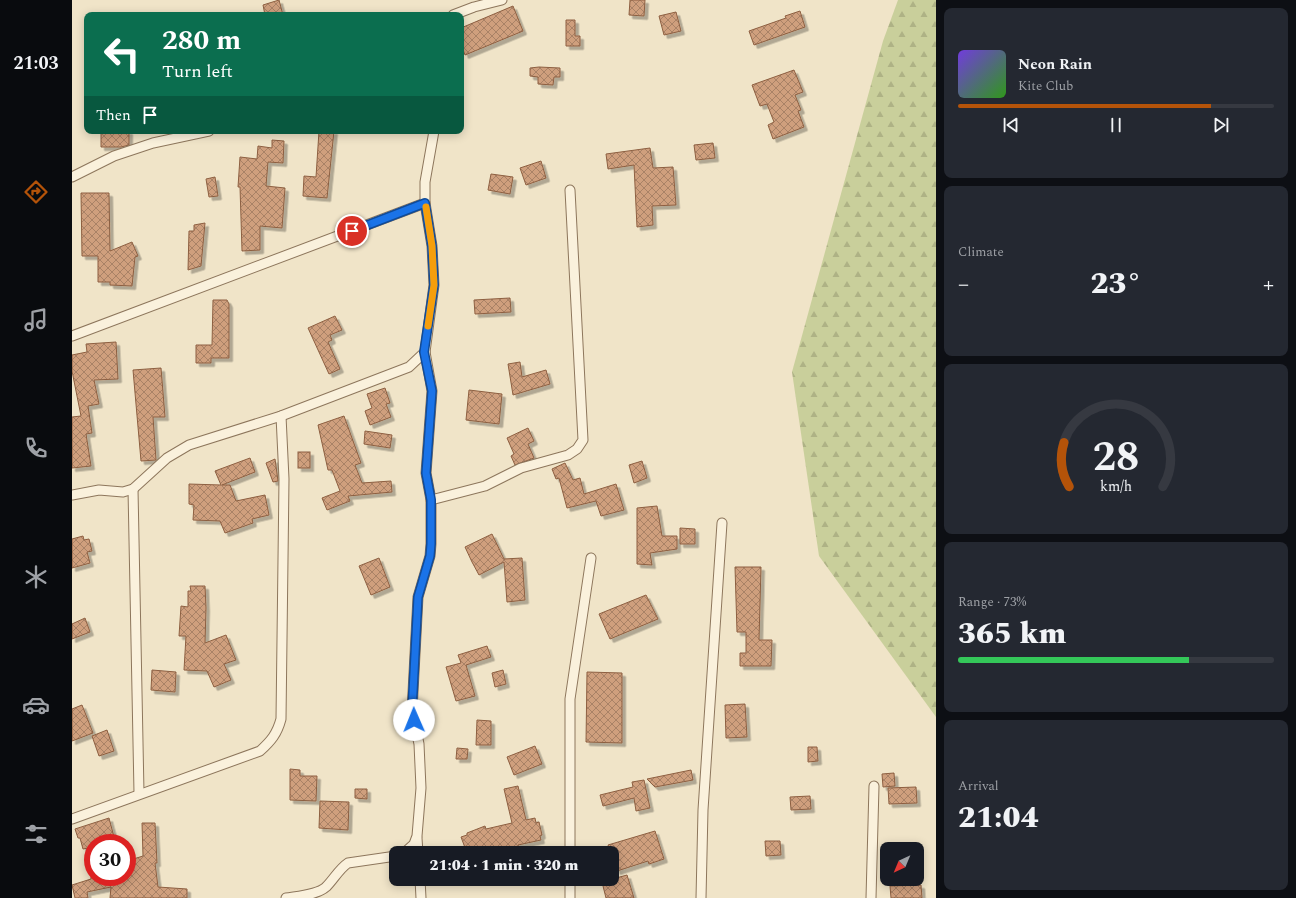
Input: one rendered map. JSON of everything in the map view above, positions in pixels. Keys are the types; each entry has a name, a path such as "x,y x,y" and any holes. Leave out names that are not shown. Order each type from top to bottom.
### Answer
{"street":[{"path":"461,12 502,0"},
{"path":"72,177 114,156 153,143 195,134"},
{"path":"418,846 421,788 419,744 412,711 418,597 430,556 431,544 431,500 426,473 432,391 424,352 434,285 432,246 425,203 425,182 433,134"},
{"path":"431,500 485,486 521,468 568,455 577,449 583,440 570,190"},
{"path":"72,336 425,203"},
{"path":"72,495 100,490 123,492 133,489 167,458 190,445 281,416 409,367 424,352"},
{"path":"72,819 139,793 260,751 272,741 278,730 281,719 283,495 281,416"},
{"path":"133,489 139,793"},
{"path":"701,898 703,810 722,524"},
{"path":"570,846 570,699 592,558"},
{"path":"871,898 874,786"},
{"path":"412,846 417,836"},
{"path":"286,898 317,892 325,888 342,867 348,863 389,857"},
{"path":"421,886 422,898"},
{"path":"570,886 570,898"}],"green space":[{"path":"898,0 936,0 936,717 819,556 792,372 883,41"}],"building":[{"path":"279,0 282,12 264,12 263,5"},
{"path":"630,0 645,0 644,16 629,15"},
{"path":"513,6 523,31 465,55 464,27"},
{"path":"800,11 805,27 754,45 749,31 786,18 785,16"},
{"path":"676,12 681,31 664,35 659,16"},
{"path":"566,20 575,20 575,36 580,36 580,46 566,46"},
{"path":"530,68 560,68 560,77 554,77 553,85 538,84 538,77 530,76"},
{"path":"794,70 803,92 795,95 801,110 798,111 804,127 773,139 768,125 774,122 767,104 760,106 752,85"},
{"path":"101,134 129,134 129,145 121,147 101,147"},
{"path":"319,134 334,134 327,198 303,196 304,176 316,177"},
{"path":"272,140 284,141 283,163 268,162 266,186 285,188 282,228 260,226 260,250 242,251 240,187 238,187 240,157 257,159 258,146 272,148"},
{"path":"713,143 715,158 696,160 694,145"},
{"path":"650,148 653,168 673,167 676,205 652,206 653,225 637,227 634,165 608,169 606,154"},
{"path":"541,161 546,178 526,185 520,168"},
{"path":"491,174 513,177 510,194 488,190"},
{"path":"215,177 218,196 209,197 206,179"},
{"path":"81,193 109,193 110,251 132,242 138,256 135,257 132,286 110,285 110,282 98,282 98,256 82,256"},
{"path":"205,223 201,266 188,270 189,231 194,231 194,225"},
{"path":"510,298 511,312 475,314 474,300"},
{"path":"213,300 227,300 229,304 229,358 211,358 211,363 196,363 196,345 212,345"},
{"path":"335,316 342,330 330,335 332,340 328,342 340,369 329,374 308,328"},
{"path":"116,342 118,379 94,380 99,404 88,406 92,433 86,434 91,466 72,468 72,417 81,416 72,371 72,355 87,352 86,344"},
{"path":"520,362 522,377 546,370 550,384 513,395 508,364"},
{"path":"161,368 165,417 153,417 156,460 141,461 133,370"},
{"path":"385,388 390,403 386,404 391,417 370,425 365,411 372,408 367,394"},
{"path":"469,390 502,394 499,424 466,420"},
{"path":"344,416 361,463 355,465 362,483 391,481 392,492 348,496 350,501 327,510 322,498 340,491 332,470 328,470 318,425"},
{"path":"528,428 534,441 528,444 534,458 515,465 511,456 514,454 507,438"},
{"path":"365,431 392,435 390,448 364,444"},
{"path":"298,452 310,452 310,468 298,468"},
{"path":"250,458 255,472 222,485 230,485 236,501 265,495 269,515 252,519 253,523 225,533 220,521 193,520 194,505 189,504 189,484 221,485 215,471"},
{"path":"275,459 278,481 273,482 266,463"},
{"path":"642,461 647,478 634,483 629,465"},
{"path":"565,463 573,480 580,478 584,494 616,484 624,510 601,516 596,501 567,508 559,478 556,479 552,469"},
{"path":"657,506 662,536 677,536 677,549 650,553 652,565 637,564 637,508"},
{"path":"680,528 695,529 695,544 680,544"},
{"path":"492,534 504,559 522,558 525,600 507,602 504,562 479,575 472,562 465,547"},
{"path":"83,536 84,540 89,539 92,551 87,552 90,563 72,568 72,539"},
{"path":"379,558 390,587 371,595 359,566"},
{"path":"735,567 761,567 759,640 772,640 771,666 740,666 740,653 746,653 746,632 737,632"},
{"path":"190,586 205,586 205,643 226,635 236,660 224,664 231,680 214,687 207,671 184,670 186,636 179,636 181,606 188,607 188,591 191,591"},
{"path":"646,595 658,619 610,639 599,614"},
{"path":"85,618 90,632 72,639 72,624"},
{"path":"487,646 491,657 466,665 475,696 456,701 446,667 461,663 458,655"},
{"path":"152,670 176,672 175,692 151,690"},
{"path":"503,670 506,684 495,687 492,673"},
{"path":"587,672 622,673 622,743 586,742"},
{"path":"745,704 747,737 726,738 725,705"},
{"path":"82,705 93,733 72,741 72,709"},
{"path":"477,720 491,721 491,745 476,745"},
{"path":"107,730 114,751 99,756 92,736"},
{"path":"535,746 542,764 514,775 507,757"},
{"path":"808,747 817,747 818,761 808,762"},
{"path":"457,748 468,749 467,759 456,759"},
{"path":"290,769 300,770 300,776 317,776 316,801 290,800"},
{"path":"691,770 693,780 655,787 647,779"},
{"path":"894,773 895,786 883,787 882,774"},
{"path":"644,780 650,808 636,811 634,798 603,806 600,795 633,787 632,782"},
{"path":"518,786 526,820 535,818 536,823 539,822 542,835 540,836 541,840 518,846 464,846 461,837 467,835 467,833 485,826 486,829 512,823 504,789"},
{"path":"916,787 917,803 889,804 888,788"},
{"path":"355,789 367,789 367,799 355,798"},
{"path":"810,796 811,809 791,810 790,797"},
{"path":"320,801 349,802 348,830 319,828"},
{"path":"109,818 113,834 84,834 83,849 80,838 78,838 75,829"},
{"path":"142,823 155,823 157,863 155,863 158,887 187,889 187,898 110,898 111,887 87,892 88,898 75,898 72,885 84,881 84,886 136,886 136,858 143,856"},
{"path":"655,831 664,859 649,864 648,861 619,870 619,846 608,845"},
{"path":"765,841 780,841 781,855 766,856"},
{"path":"627,875 634,898 606,898 603,886 619,886 619,877"},
{"path":"890,886 921,886 922,898 891,898"}],"slow traffic":[{"path":"426,207 432,246 434,285 428,326"}],"route":[{"path":"352,231 425,203 432,246 434,285 424,352 430,373 432,391 426,473 431,500 431,544 430,556 418,597 414,701 412,711 414,720"}]}
